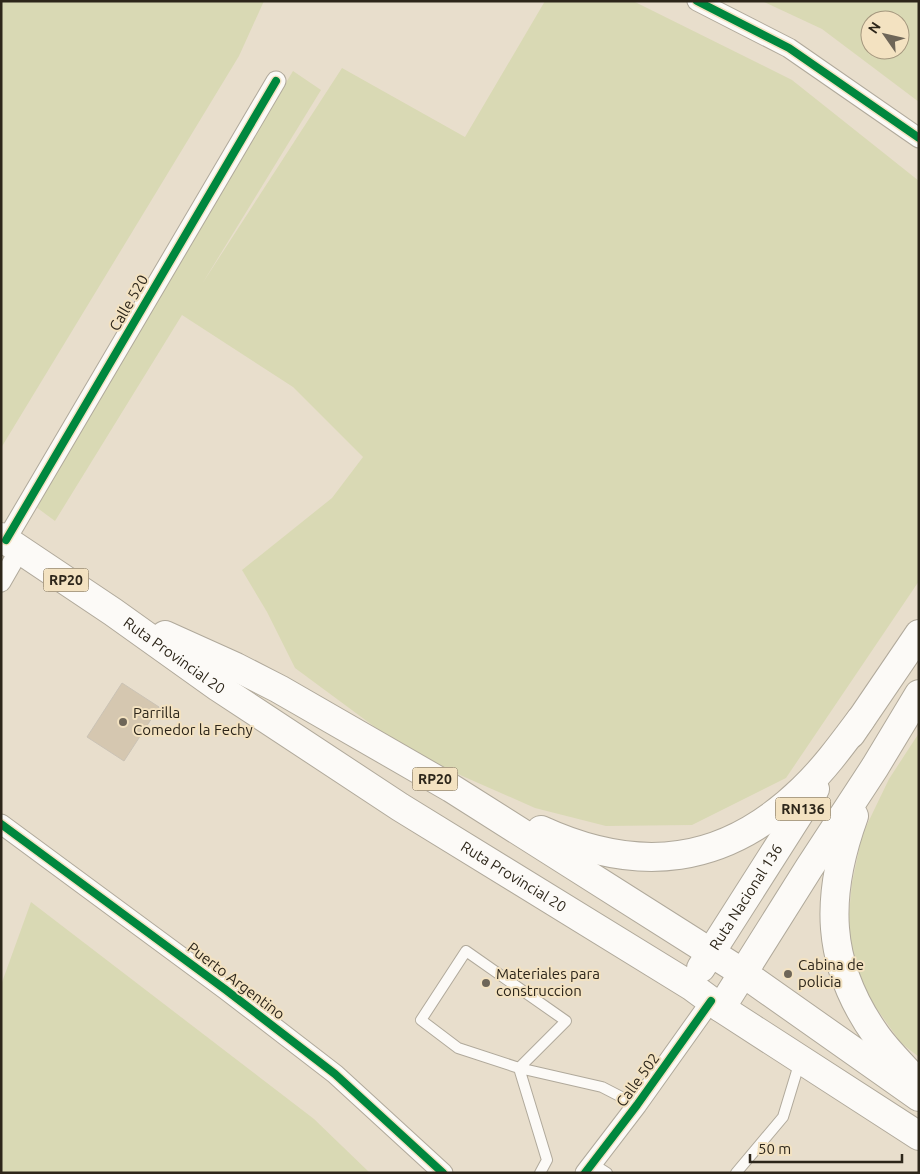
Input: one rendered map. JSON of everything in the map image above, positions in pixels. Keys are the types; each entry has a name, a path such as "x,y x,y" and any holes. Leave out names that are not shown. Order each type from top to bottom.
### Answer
{"main road":[{"name":"Ruta Provincial 20","path":"9,542 113,612 218,687 400,807 708,998 919,1136"},
{"name":"Ruta Provincial 20","path":"113,612 236,667 279,689 451,788 743,973 919,1097"},
{"name":"Ruta Nacional 136","path":"708,998 711,952 861,719 919,634"},
{"name":"RN136","path":"708,998 743,973 875,767 919,694"},
{"path":"451,788 563,840 599,851 657,857 691,853 710,849 738,837 785,805 803,790 831,760 861,719"},
{"path":"875,767 847,836 840,864 834,922 838,953 852,995 866,1020 885,1046 919,1084"}],"street":[{"path":"697,1 789,48 919,138"},
{"name":"Calle 520","path":"1,582 9,542 276,81"},
{"name":"Puerto Argentino","path":"1,824 226,990 335,1074 443,1173"},
{"name":"Calle 502","path":"595,1170 708,998"}],"lane":[{"path":"519,1068 566,1021 466,950 420,1020 458,1048 519,1068 602,1087 637,1105"},
{"path":"736,1173 783,1117 801,1059"},
{"path":"519,1068 547,1160 540,1173"}],"green space":[{"path":"1,1 264,1 239,56 1,448"},
{"path":"545,1 633,1 792,80 919,181 919,581 786,778 692,825 606,826 535,808 410,753 295,668 267,612 242,570 332,498 363,457 293,387 182,315 55,521 32,504 293,71 321,90 202,284 342,68 465,137"},
{"path":"762,1 919,1 919,102 863,60 910,60 910,10 860,10 860,58 822,29"},
{"path":"919,733 919,1057 901,1043 860,985 846,944 852,883 862,835 889,779"},
{"path":"31,902 314,1119 370,1173 1,1173 1,985"}],"building":[{"name":"Parrilla Comedor la Fechy","path":"122,683 159,707 124,761 87,737"}],"cycle path":[{"path":"697,1 789,48 919,138"},
{"path":"6,540 276,81"},
{"path":"1,824 226,990 335,1074 443,1173"},
{"path":"585,1173 637,1105 711,1001"}],"place":[{"name":"Parrilla Comedor la Fechy","path":"123,722"},
{"name":"Cabina de policia","path":"788,974"},
{"name":"Materiales para construccion","path":"486,983"}]}
